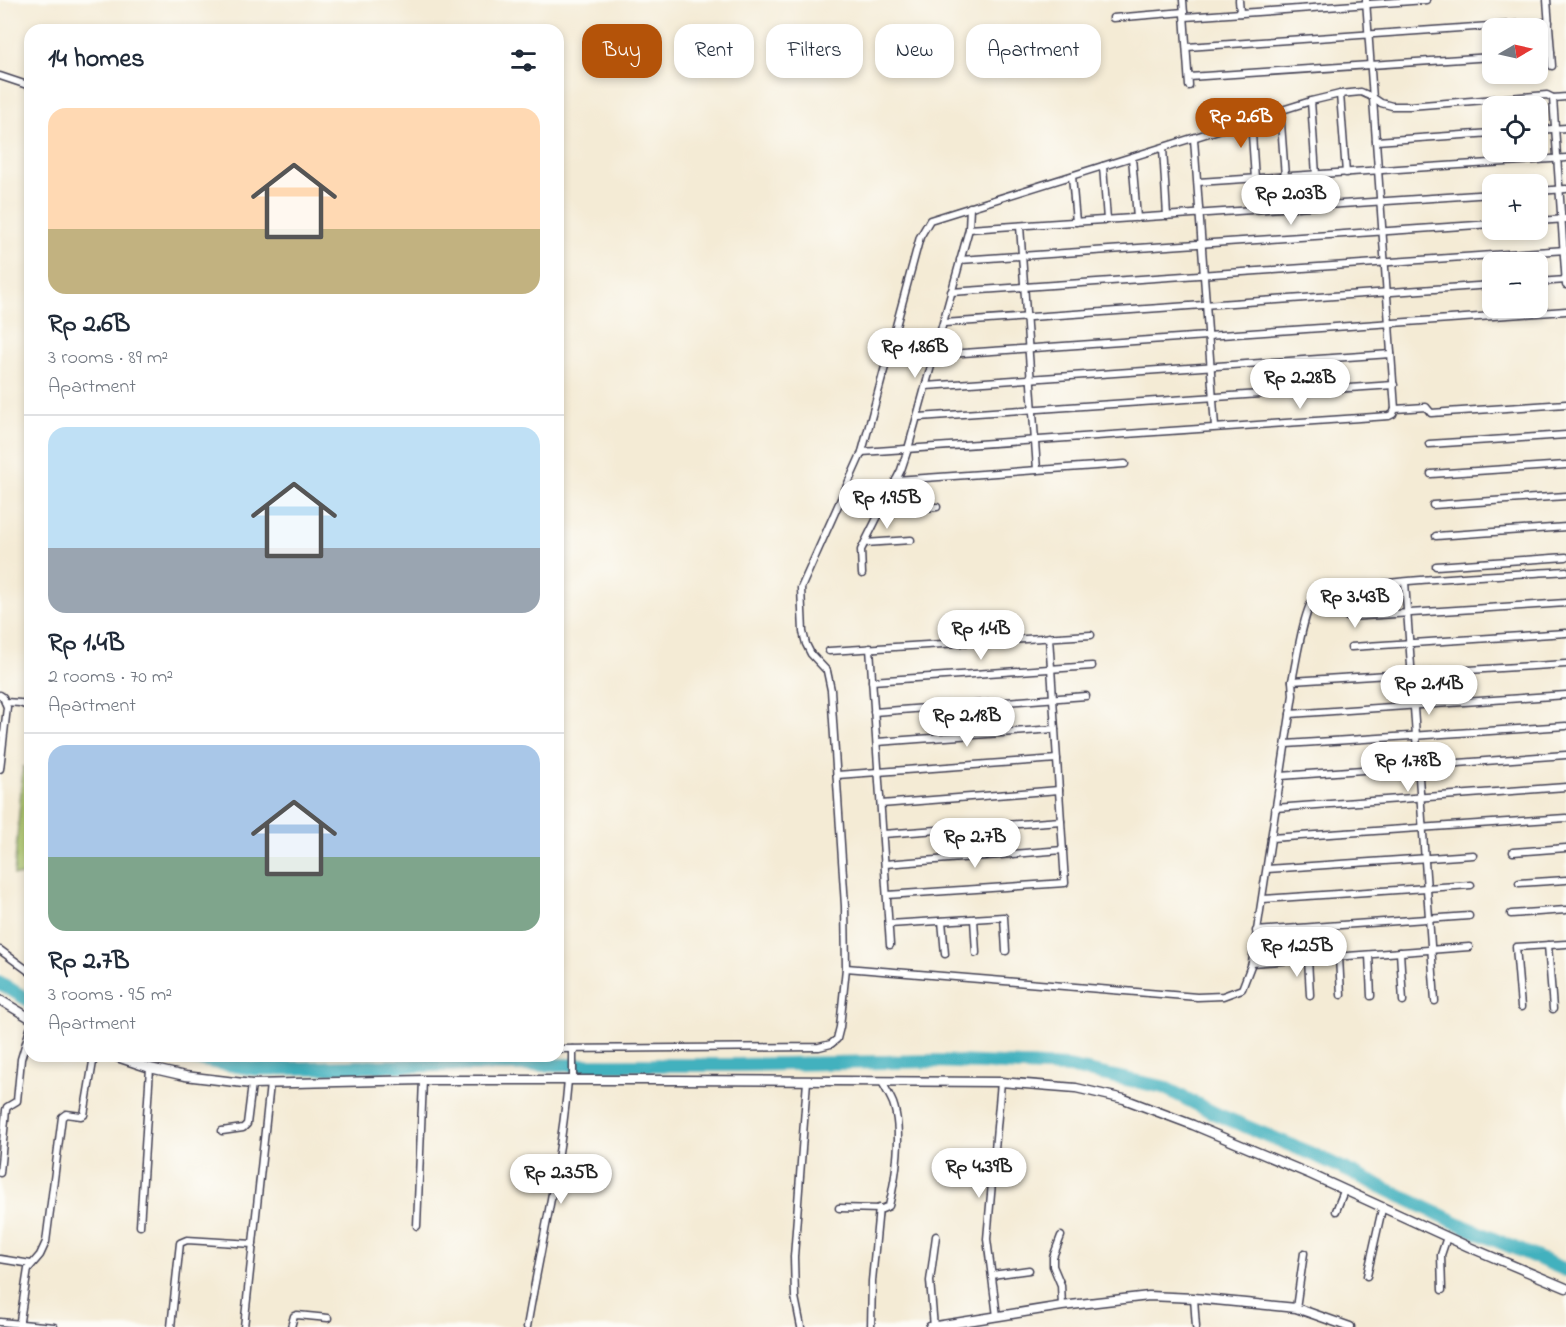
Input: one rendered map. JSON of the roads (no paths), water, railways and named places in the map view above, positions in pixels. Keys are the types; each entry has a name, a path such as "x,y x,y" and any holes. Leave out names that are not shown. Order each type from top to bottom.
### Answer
{"street":[{"path":"1184,0 1189,86"},
{"path":"1239,0 1240,13"},
{"path":"1113,18 1240,13 1366,2 1426,0"},
{"path":"1547,0 1552,66"},
{"path":"862,452 1393,414 1395,409 1394,385 1366,2"},
{"path":"1187,47 1549,22"},
{"path":"1189,77 1482,58"},
{"path":"0,76 24,84"},
{"path":"564,1049 819,1047 831,1044 837,1039 846,968 845,906 837,775 829,678 806,644 801,609 801,588 862,452 920,237 930,220 1194,139 1280,110 1340,94 1360,92 1381,103 1401,106 1547,95 1553,98 1566,97"},
{"path":"1340,94 1346,173"},
{"path":"1553,98 1563,189 1566,285"},
{"path":"1311,101 1316,175"},
{"path":"1280,110 1285,177"},
{"path":"1251,119 1255,179"},
{"path":"1548,129 1566,128"},
{"path":"1376,141 1482,134"},
{"path":"1194,139 1215,428"},
{"path":"1163,148 1167,216"},
{"path":"1132,157 1137,218"},
{"path":"1198,182 1566,158"},
{"path":"1103,166 1107,220"},
{"path":"1072,176 1076,222"},
{"path":"1548,190 1563,189"},
{"path":"969,229 1482,195"},
{"path":"862,574 861,550 896,480 918,417 969,229 970,207"},
{"path":"1548,221 1564,220"},
{"path":"960,260 1482,225"},
{"path":"1020,226 1037,470"},
{"path":"951,292 1565,250"},
{"path":"1548,281 1566,280"},
{"path":"944,323 1482,286"},
{"path":"934,355 1566,311"},
{"path":"926,386 1391,354"},
{"path":"918,417 1394,385"},
{"path":"1395,409 1426,407 1431,413 1566,404"},
{"path":"1429,444 1566,435"},
{"path":"896,480 1125,464"},
{"path":"1431,474 1566,465"},
{"path":"1433,505 1566,496"},
{"path":"880,512 937,507"},
{"path":"1436,536 1566,527"},
{"path":"865,543 911,540"},
{"path":"1436,566 1566,557"},
{"path":"846,968 1197,997 1223,996 1242,989 1252,963 1293,695 1292,681 1309,605 1322,593 1345,588 1566,571"},
{"path":"1405,582 1435,1001"},
{"path":"1345,588 1348,617 1566,603"},
{"path":"1351,647 1566,633"},
{"path":"829,651 1091,635"},
{"path":"887,895 1065,884 1050,637"},
{"path":"870,648 890,945"},
{"path":"1292,681 1566,664"},
{"path":"872,681 1092,666"},
{"path":"0,695 3,697 7,711 0,769"},
{"path":"1290,714 1566,695"},
{"path":"874,712 1086,696"},
{"path":"5,702 24,705"},
{"path":"1286,744 1566,726"},
{"path":"876,742 1055,729"},
{"path":"1281,776 1566,755"},
{"path":"837,775 1057,759"},
{"path":"1275,808 1566,787"},
{"path":"880,804 1059,790"},
{"path":"1271,838 1566,818"},
{"path":"883,834 1061,821"},
{"path":"1513,852 1566,848"},
{"path":"885,864 1063,850"},
{"path":"1267,869 1473,855"},
{"path":"1519,883 1566,880"},
{"path":"1263,899 1471,885"},
{"path":"1511,914 1566,910"},
{"path":"1256,931 1469,916"},
{"path":"889,924 1004,917 1006,951"},
{"path":"974,919 976,953"},
{"path":"942,921 945,954"},
{"path":"1521,1007 1516,947 1566,944"},
{"path":"1548,945 1553,1009"},
{"path":"1252,963 1469,947"},
{"path":"0,950 24,968"},
{"path":"1400,952 1403,1001"},
{"path":"1370,955 1371,996"},
{"path":"1339,957 1341,995"},
{"path":"1308,959 1310,994"},
{"path":"0,1000 24,1014"},
{"path":"0,1173 6,1110 17,1101 24,1049"},
{"path":"527,1327 572,1079 573,1049"},
{"path":"20,1326 31,1264 40,1255 46,1242 62,1117 66,1114 83,1116 93,1062"},
{"path":"132,1062 202,1079 252,1084 572,1079 1001,1082 1076,1088 1124,1100 1229,1140 1566,1288"},
{"path":"140,1226 150,1068"},
{"path":"417,1226 423,1080"},
{"path":"801,1327 795,1297 794,1257 807,1081"},
{"path":"839,1208 886,1208 889,1206 897,1146 897,1122 893,1103 882,1082"},
{"path":"994,1327 992,1275 987,1239 1001,1082"},
{"path":"222,1131 243,1128 247,1124 252,1084"},
{"path":"244,1327 270,1084"},
{"path":"1336,1211 1344,1191"},
{"path":"871,1327 872,1281 879,1208"},
{"path":"1367,1276 1382,1209"},
{"path":"936,1236 930,1281 932,1327 1062,1306 1149,1296 1296,1308 1350,1327"},
{"path":"1061,1236 1053,1257 1053,1266 1061,1285 1062,1306"},
{"path":"1442,1290 1441,1255 1447,1237"},
{"path":"171,1327 180,1243 187,1240 253,1244"},
{"path":"1296,1308 1304,1253"},
{"path":"0,1259 31,1264"},
{"path":"992,1275 1029,1270"},
{"path":"1194,1298 1196,1327"},
{"path":"291,1327 294,1316 297,1315 328,1318"},
{"path":"0,1322 20,1326 54,1327"}],"waterway":[{"path":"0,983 24,997"},
{"path":"215,1062 256,1069 437,1065 738,1065 935,1061 1068,1067 1163,1087 1216,1114 1319,1157 1472,1230 1566,1270"}]}
